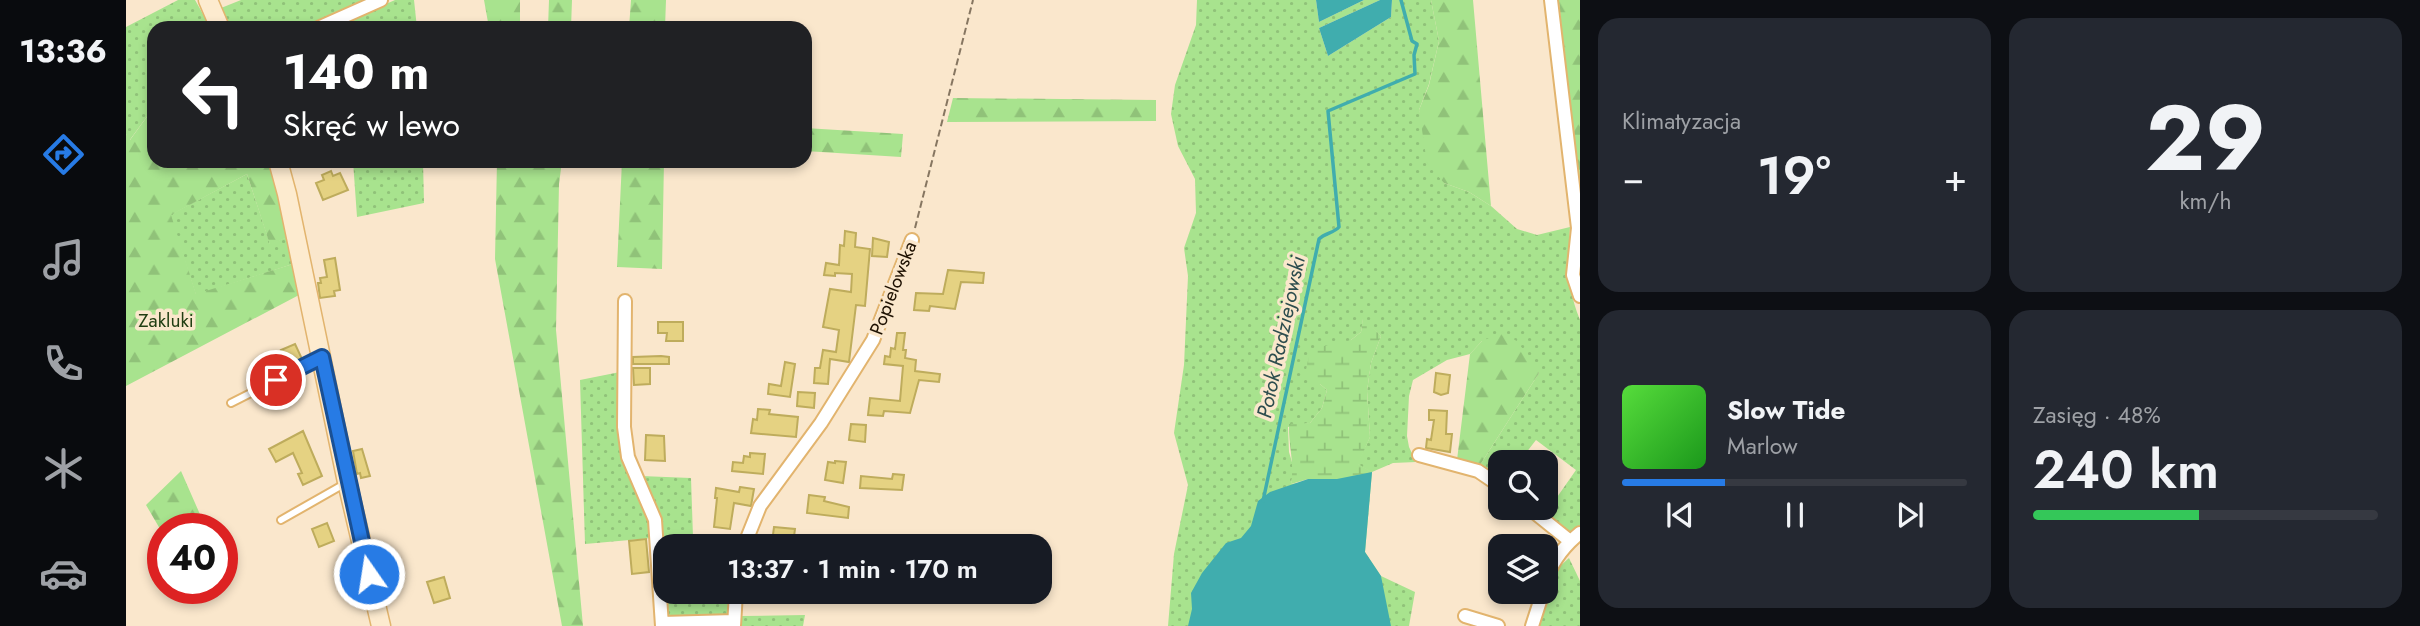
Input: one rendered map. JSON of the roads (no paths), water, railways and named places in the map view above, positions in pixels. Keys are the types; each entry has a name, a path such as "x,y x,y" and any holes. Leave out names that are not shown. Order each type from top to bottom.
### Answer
{"street":[{"path":"208,0 217,21"},
{"path":"334,21 380,0"},
{"path":"1551,0 1578,228 1573,275 1580,296"},
{"path":"280,168 381,626"},
{"name":"Popielowska","path":"749,534 760,506 821,423 873,340 912,240"},
{"path":"625,301 624,427 628,457 655,520 662,625 734,623 735,604"},
{"path":"1419,455 1478,471 1488,478"},
{"path":"1548,520 1575,537 1558,557"},
{"path":"1532,626 1539,604"},
{"path":"1465,616 1498,626"}],"lane":[{"path":"231,403 322,357"},
{"path":"281,520 347,482"}],"water":[{"path":"1316,0 1364,0 1319,22"},
{"path":"1380,0 1392,0 1391,17 1328,56 1319,28"},
{"path":"1372,472 1365,552 1381,576 1391,626 1188,626 1192,609 1191,593 1202,573 1226,543 1241,538 1251,526 1258,501 1270,492 1308,479 1337,479"}],"waterway":[{"name":"Potok Radziejowski","path":"1263,501 1319,239 1339,227 1328,111 1415,74 1414,55 1417,44 1412,41 1401,0"}],"park label":[{"name":"Zakluki","path":"166,320"}]}
